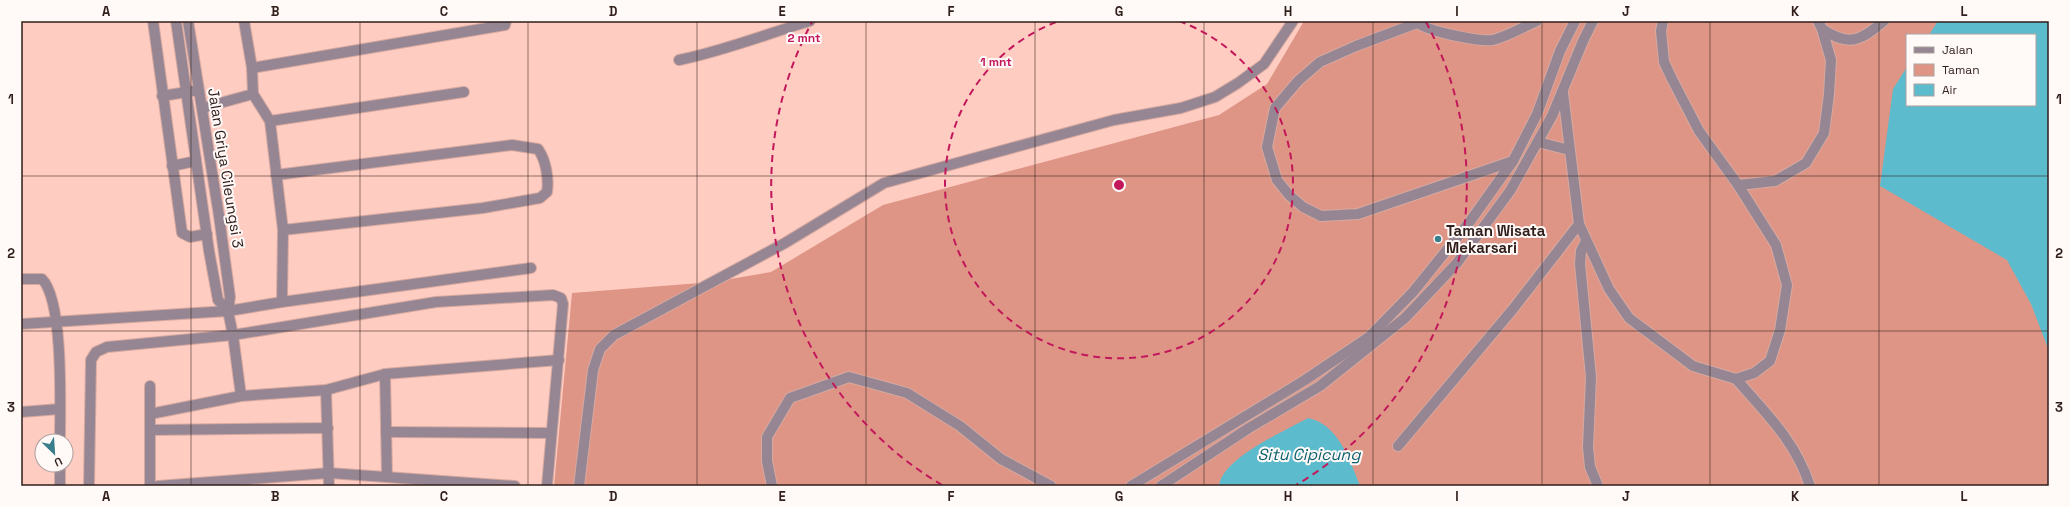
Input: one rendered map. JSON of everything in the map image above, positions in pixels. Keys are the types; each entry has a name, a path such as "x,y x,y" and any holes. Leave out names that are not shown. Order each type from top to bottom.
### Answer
{"street":[{"path":"153,21 162,96 182,233 190,237 207,234"},
{"path":"176,21 218,300 229,315 233,332 241,396"},
{"name":"Jalan Griya Cileungsi 3","path":"188,21 229,290 229,315"},
{"path":"244,21 252,68 253,94 270,121 283,230 282,302"},
{"path":"252,68 505,24 506,21"},
{"path":"679,60 710,54 755,37 810,21"},
{"path":"579,486 593,370 600,349 614,335 785,243 884,183 1114,120 1181,108 1215,97 1238,83 1264,64 1293,21"},
{"path":"1513,161 1358,214 1321,216 1303,207 1277,180 1267,147 1275,108 1298,81 1320,62 1416,22 1429,29 1462,37 1492,40 1536,21"},
{"path":"1131,486 1305,380 1369,337 1413,292 1471,220 1513,161 1537,114 1560,51 1575,21"},
{"path":"1161,486 1249,428 1320,386 1405,318 1457,263 1510,191 1538,142 1593,21"},
{"path":"1663,21 1661,30 1664,62 1669,74 1699,131 1738,185 1776,245 1787,285 1780,330 1770,361 1754,373 1736,379"},
{"path":"1820,25 1836,38 1852,40 1869,33 1884,21"},
{"path":"1738,185 1775,181 1806,163 1824,133 1829,94 1831,60 1820,25"},
{"path":"1563,88 1578,224 1609,289 1629,318 1693,366 1736,379 1785,434 1805,469 1810,486"},
{"path":"162,96 199,91"},
{"path":"270,121 464,92"},
{"path":"202,108 253,94"},
{"path":"1538,142 1569,150"},
{"path":"276,175 512,145 538,149 542,154 548,185 547,192 540,198 483,208 283,230"},
{"path":"172,166 196,161"},
{"path":"1398,446 1514,309 1578,224"},
{"path":"1586,241 1581,251 1580,264 1591,377 1588,447 1590,467 1598,486"},
{"path":"21,324 229,315 282,302 530,268"},
{"path":"21,279 42,279 47,284 57,322 60,433"},
{"path":"89,486 91,360 96,352 107,347 233,332 436,302 553,295 561,298 563,304 547,486"},
{"path":"150,414 241,396 326,390 385,374 559,360"},
{"path":"385,374 387,476"},
{"path":"772,486 767,462 767,437 790,398 849,377 907,393 960,426 1001,459 1051,486"},
{"path":"150,386 150,486"},
{"path":"326,390 329,486"},
{"path":"21,412 60,409"},
{"path":"150,430 328,428"},
{"path":"386,432 551,433"},
{"path":"60,473 60,486"},
{"path":"158,486 329,473 516,486"}],"green space":[{"name":"Taman Wisata Mekarsari","path":"1304,21 2049,21 2049,486 554,486 572,293 713,282 771,272 883,205 1219,115 1267,84"}],"water":[{"path":"1938,21 2049,21 2049,351 2031,304 2007,260 1880,186 1893,89 1906,69 1906,106 2036,106 2036,34 1930,34"},
{"name":"Situ Cipicung","path":"1308,418 1327,428 1342,444 1360,486 1219,486 1223,476 1231,465 1242,456 1256,446"}],"place":[{"name":"Taman Wisata Mekarsari","path":"1438,239"}]}
